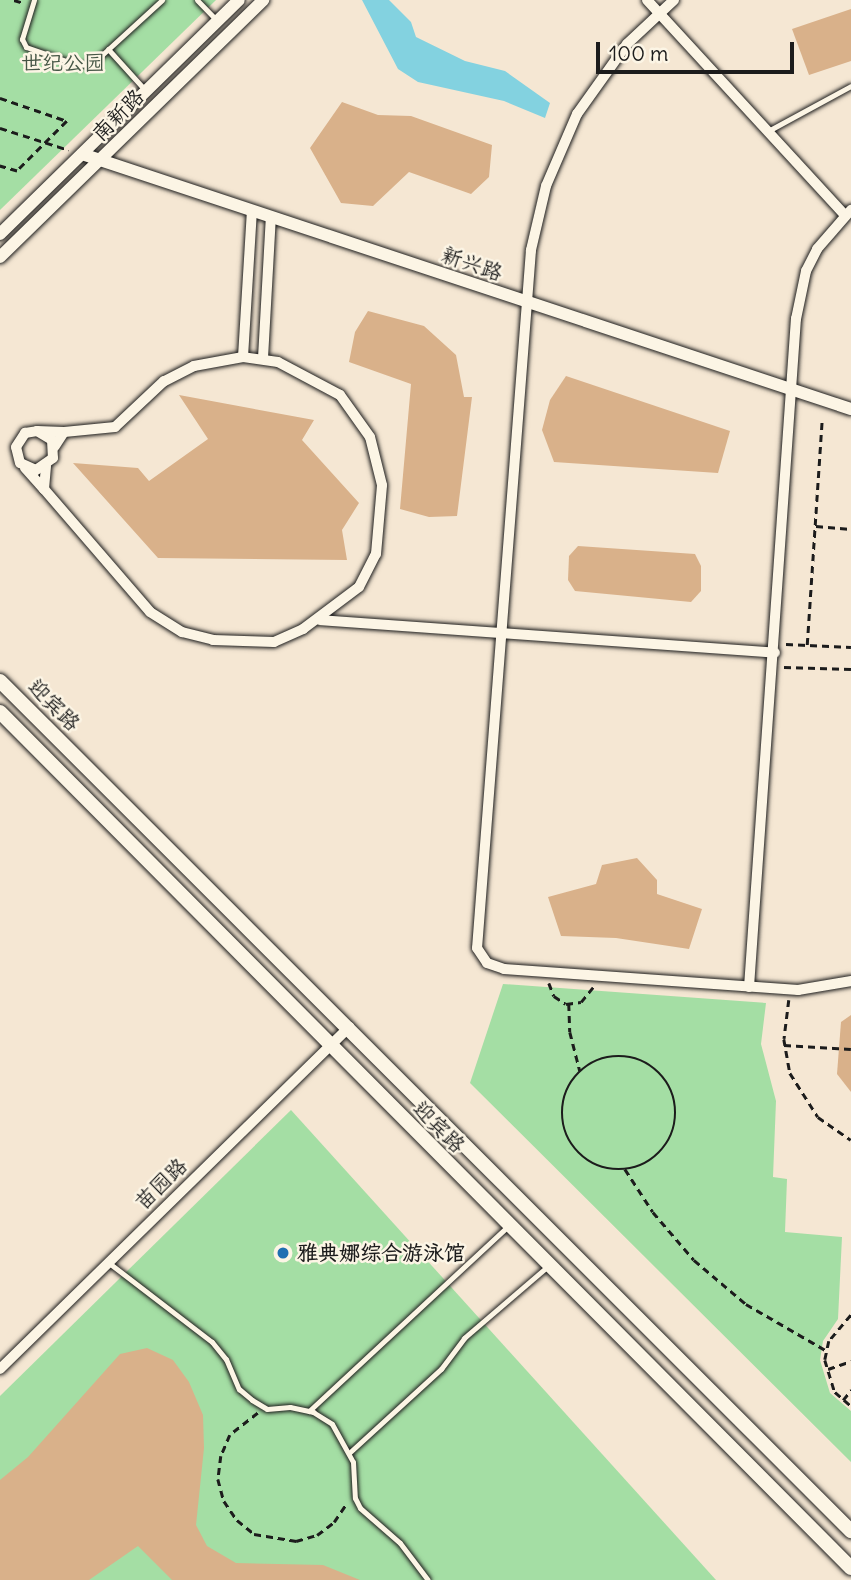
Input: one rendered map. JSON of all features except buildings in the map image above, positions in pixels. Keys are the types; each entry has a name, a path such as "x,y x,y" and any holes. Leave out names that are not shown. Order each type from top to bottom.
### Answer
{"main road":[{"name":"迎宾路","path":"0,681 851,1531"},
{"name":"迎宾路","path":"0,712 329,1047 851,1568"}],"street":[{"name":"南新路","path":"0,234 239,0"},
{"name":"南新路","path":"0,257 263,0"},
{"path":"646,0 848,212 817,249 806,271 796,319 774,667 749,987"},
{"path":"674,0 598,81 560,149 539,209 524,302 477,948 495,968 550,973 791,990 851,981"},
{"name":"新兴路","path":"82,154 851,409"},
{"path":"243,357 252,211"},
{"path":"263,358 271,217"},
{"path":"263,358 312,376 340,395 370,437 382,485 376,554 359,587 320,620 274,642 213,640 182,632 150,611 20,463 17,442 25,433 37,430 64,432 115,428 163,381 213,360 263,358"},
{"path":"37,430 48,435 54,446"},
{"path":"44,489 46,467 54,446 64,432"},
{"path":"20,463 30,469 46,467"},
{"path":"320,620 775,649"},
{"name":"苗园路","path":"0,1369 349,1027"}],"lane":[{"path":"34,0 22,39 26,47 78,65 92,64 162,0"},
{"path":"197,0 217,21"},
{"path":"108,49 146,91"},
{"path":"768,131 851,86"},
{"path":"309,1411 508,1226"},
{"path":"108,1263 212,1342 226,1359 239,1389 267,1409 290,1406 309,1411 332,1424 349,1453 360,1508 400,1543 428,1580"},
{"path":"349,1453 441,1369 464,1338 548,1265"}],"path":[{"path":"0,98 67,121 17,172 0,166"},
{"path":"0,128 82,154"},
{"path":"807,645 822,421"},
{"path":"815,526 851,529"},
{"path":"775,649 807,645 851,647"},
{"path":"774,667 851,669"},
{"path":"550,973 554,996 569,1004 587,997 594,976"},
{"path":"791,990 784,1045 790,1073 806,1104 831,1129 851,1140"},
{"path":"569,1004 570,1032 580,1071"},
{"path":"784,1045 851,1049"},
{"path":"635,1059 664,1079 672,1095 676,1112 665,1146 653,1159 625,1169 600,1167 582,1158 569,1143 562,1125 562,1105 580,1071 597,1060 635,1059"},
{"path":"625,1169 653,1212 694,1260 757,1311 827,1351"},
{"path":"851,1315 838,1325 827,1351 827,1369 843,1400 851,1406"},
{"path":"827,1369 851,1361"},
{"path":"843,1400 851,1390"},
{"path":"267,1409 247,1419 230,1435 221,1456 218,1479 224,1501 237,1520 254,1534 274,1541 317,1535 341,1513 353,1483"}],"green space":[{"name":"世纪公园","path":"0,0 216,0 0,210"},
{"path":"503,984 766,1003 761,1044 776,1101 773,1177 787,1179 785,1232 842,1237 838,1319 823,1341 820,1360 830,1393 851,1411 851,1462 470,1083"},
{"name":"雅典娜综合游泳馆","path":"291,1110 716,1580 0,1580 0,1396"}],"water":[{"path":"362,0 389,0 411,22 416,37 465,61 505,71 550,103 545,118 504,101 418,82 398,69"}],"place":[{"name":"雅典娜综合游泳馆","path":"283,1253"}]}
